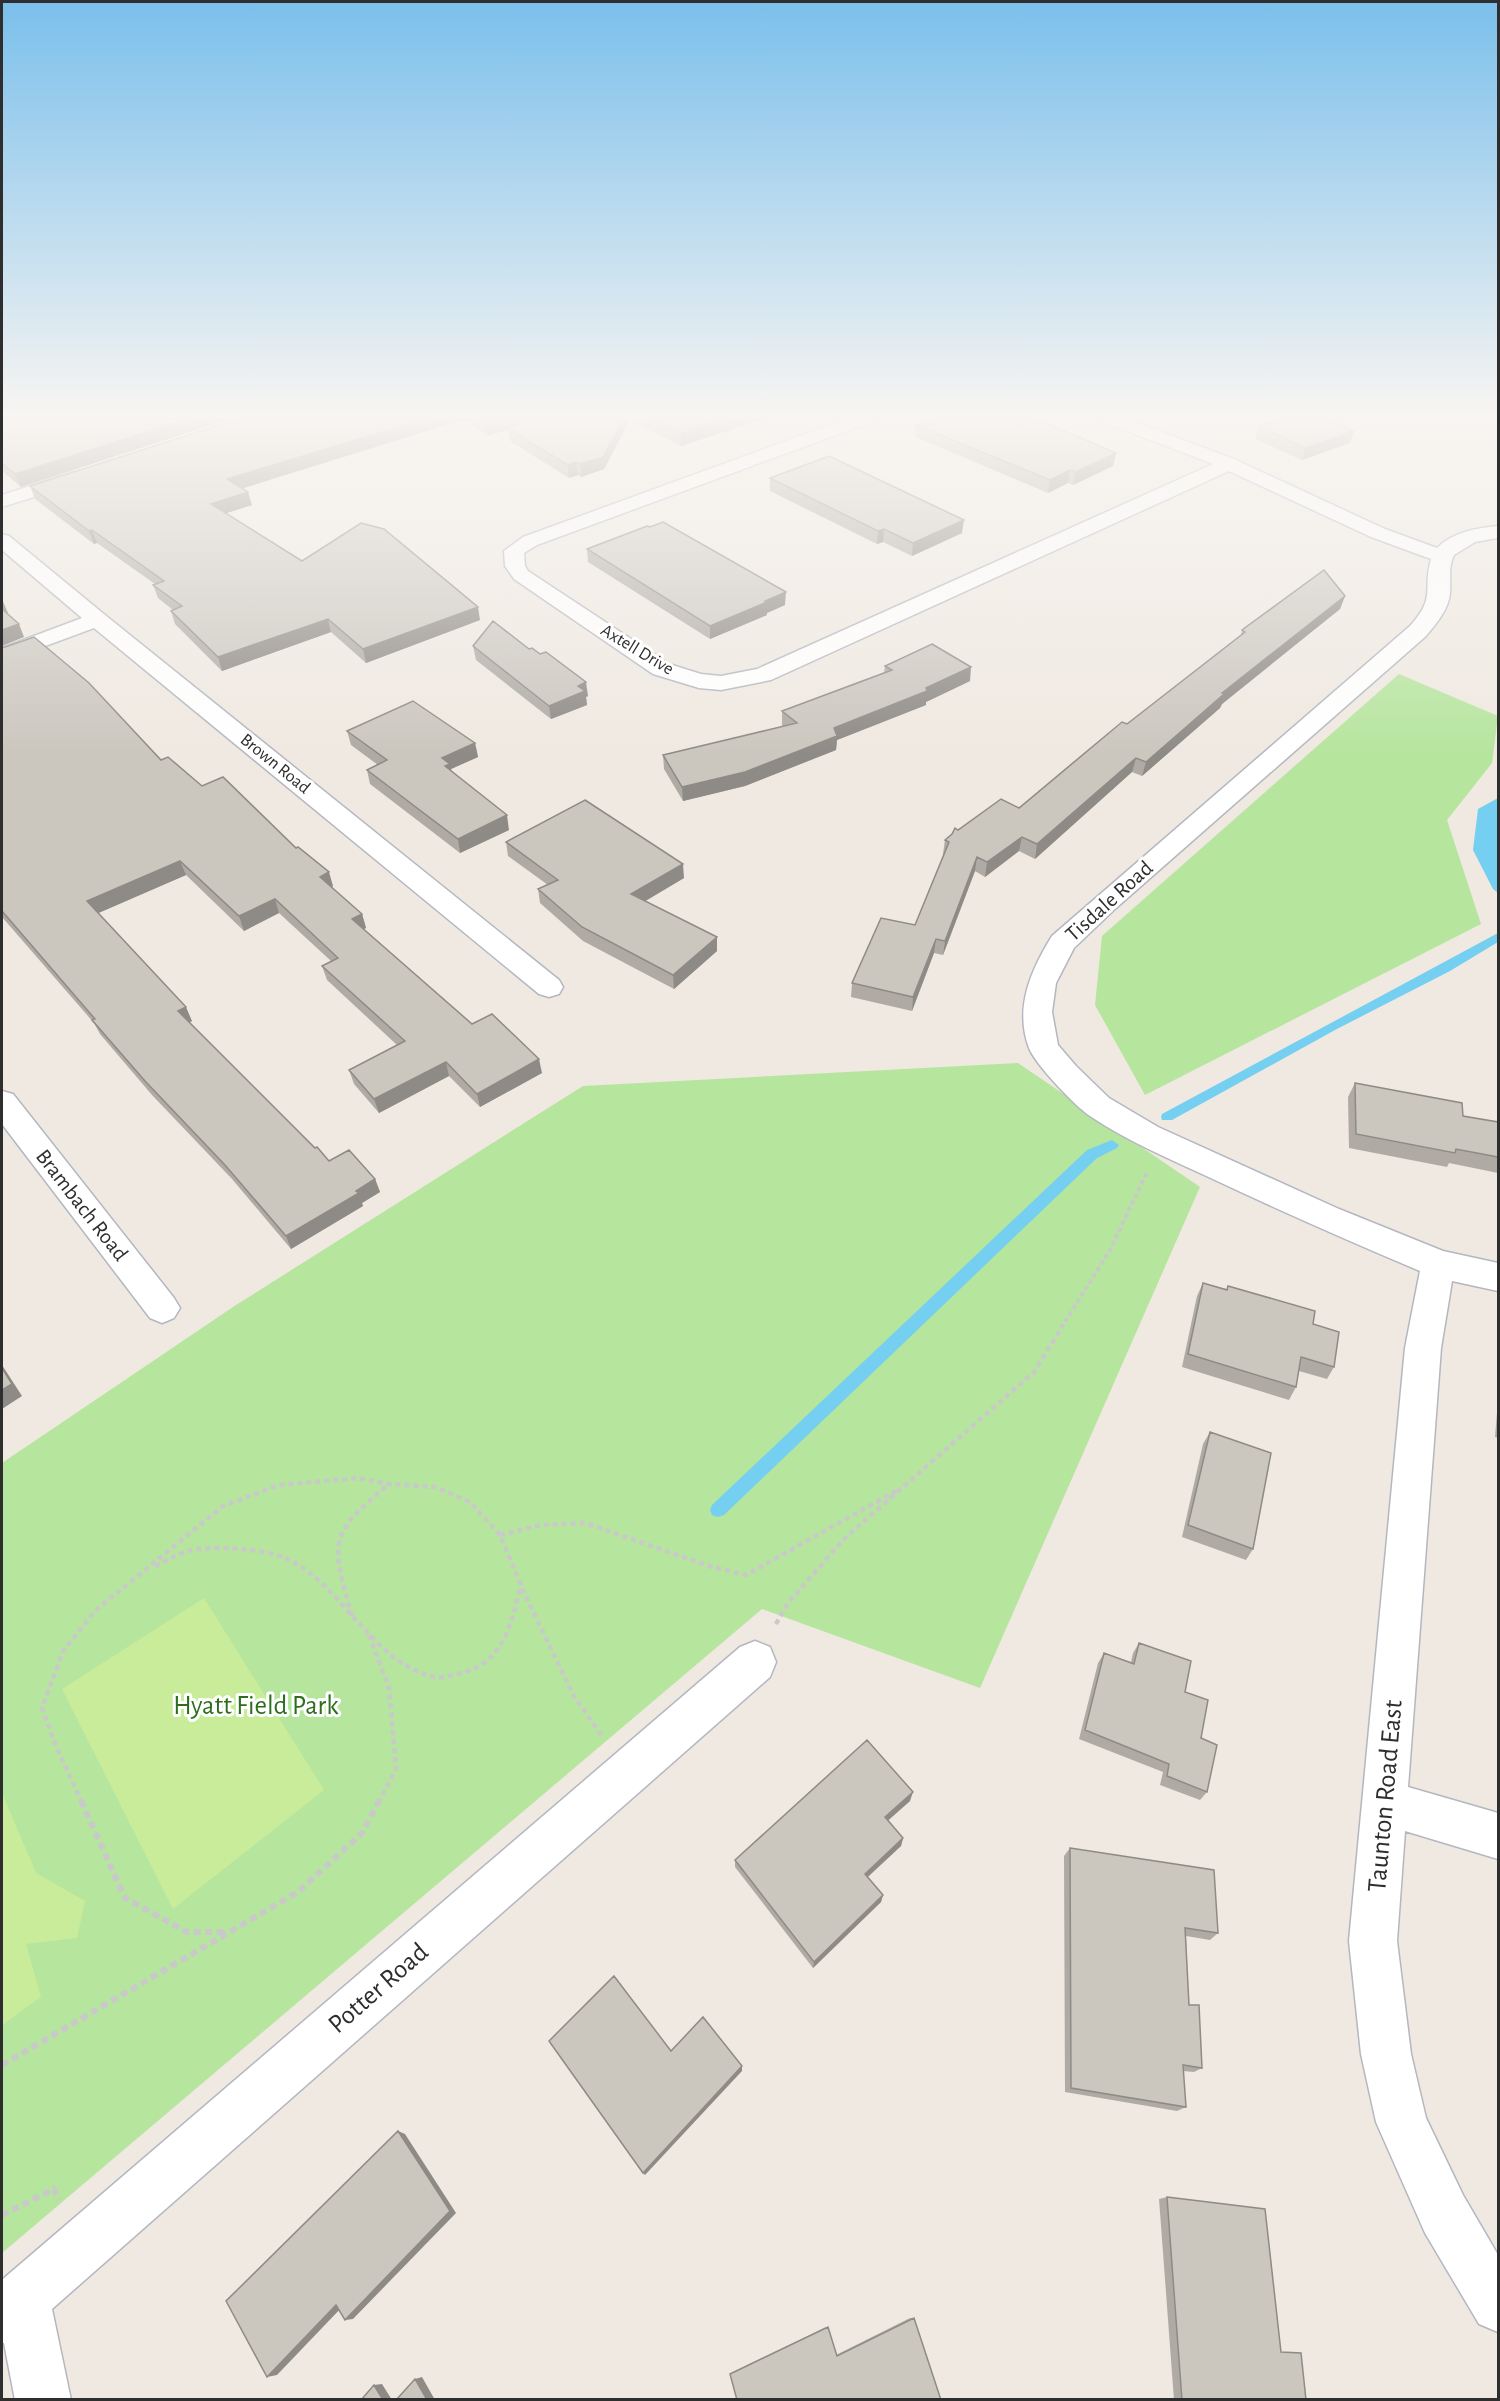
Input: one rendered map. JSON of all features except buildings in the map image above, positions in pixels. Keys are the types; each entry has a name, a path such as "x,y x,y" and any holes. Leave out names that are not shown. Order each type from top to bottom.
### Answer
{"street":[{"name":"Axtell Drive","path":"562,530 530,542 514,551 515,566 521,574 661,669 699,681 721,683 763,675 1083,530"},
{"path":"1372,530 1443,556 1450,546 1464,537 1498,532"},
{"name":"Brown Road","path":"2,540 97,620 549,987"},
{"name":"Tisdale Road","path":"1443,556 1438,570 1439,594 1435,607 1418,631 1106,902 1062,943 1042,983 1037,1012 1044,1048 1065,1074 1098,1106 1161,1142 1327,1218 1438,1264 1498,1277"},
{"path":"2,655 97,620"},
{"name":"Brambach Road","path":"2,1102 162,1308"},
{"name":"Taunton Road East","path":"1438,1264 1423,1348 1373,1941 1386,2054 1402,2122 1444,2214 1498,2305"},
{"name":"Potter Road","path":"12,2307 754,1662"},
{"path":"1385,1803 1498,1836"},
{"path":"12,2307 43,2400"}],"path":[{"path":"754,1662 788,1603 846,1537 1034,1372 1110,1250 1161,1142"},
{"path":"225,1932 187,1932 125,1898 55,1744 42,1708 63,1651 95,1611 223,1506 279,1485 320,1480 358,1479 435,1487 470,1502 500,1535 574,1696 627,1772"},
{"path":"352,1617 335,1555 339,1531 362,1505 389,1484"},
{"path":"500,1535 542,1525 585,1523 709,1566 746,1575 904,1486"},
{"path":"151,1567 189,1551 234,1548 283,1557 311,1575 369,1635 402,1665 437,1678 466,1672 494,1656 509,1631 521,1583"},
{"path":"2,2065 225,1932 298,1892 362,1833 396,1769 389,1688 369,1635"}],"green space":[{"path":"1399,674 1498,716 1492,763 1447,820 1481,924 1145,1095 1095,1005 1102,936"},
{"name":"Hyatt Field Park","path":"1018,1063 1200,1187 980,1688 762,1609 2,2253 2,1463 236,1305 583,1086"},
{"name":"Hyatt Field Park","path":"204,1598 324,1790 173,1909 62,1689"},
{"path":"2,1793 36,1873 85,1901 77,1938 26,1944 41,1997 2,2025"}],"water":[{"path":"1498,798 1498,893 1493,889 1473,850 1478,809"}],"waterway":[{"path":"1167,1117 1331,1027 1446,968 1498,937"},
{"path":"718,1510 1092,1154 1112,1145"}]}
